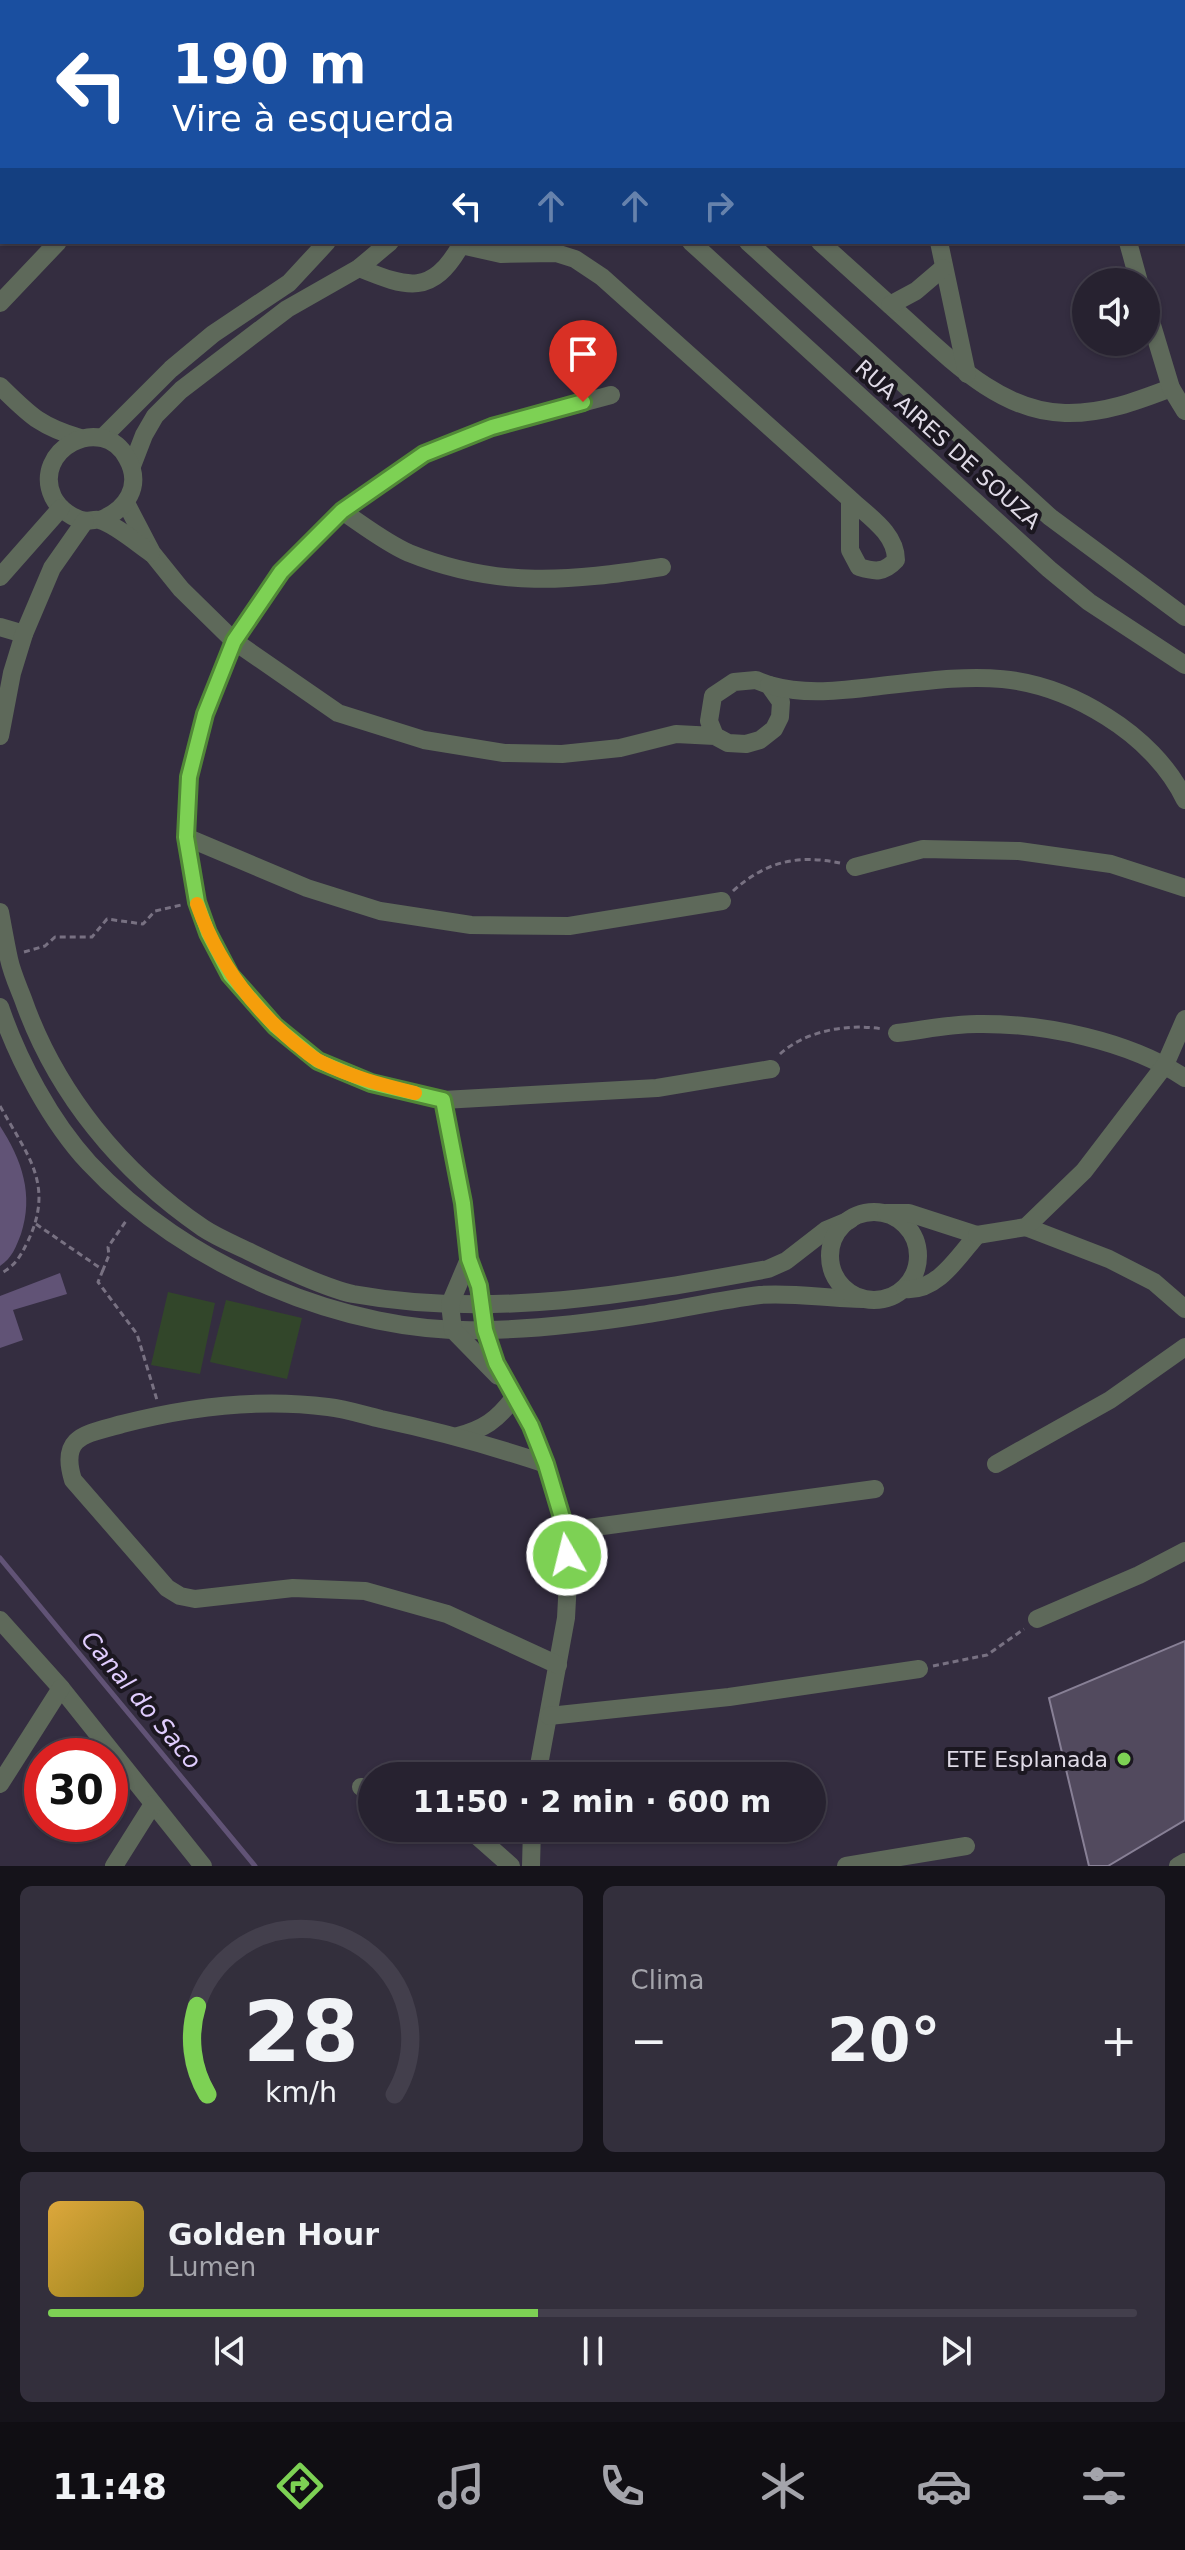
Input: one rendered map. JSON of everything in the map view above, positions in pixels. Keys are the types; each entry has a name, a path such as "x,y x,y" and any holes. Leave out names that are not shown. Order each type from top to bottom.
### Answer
{"street":[{"path":"0,303 56,244"},
{"path":"102,438 171,369 213,334 289,283 325,244"},
{"path":"132,466 155,416 181,390 287,309 359,268 388,244"},
{"path":"359,268 404,284 423,283 438,276 449,265 460,244"},
{"name":"RUA AIRES DE SOUZA","path":"693,244 1049,569 1089,602 1185,665"},
{"path":"750,244 1050,517 1185,617"},
{"path":"822,244 967,374 1020,404 1063,413 1112,408 1171,388"},
{"path":"939,244 967,374"},
{"path":"1129,244 1135,268"},
{"path":"484,246 501,254 556,253 575,259 602,277 850,499"},
{"path":"890,305 916,291 943,268"},
{"path":"1160,351 1171,388 1185,411"},
{"path":"0,386 38,422 80,438 102,438 115,444 132,466 134,479 126,503 115,514 92,520 52,568 24,634 12,673 0,736"},
{"path":"611,395 492,427 424,454 342,511 281,572 234,641 205,714 189,777 186,837 197,902 208,933 230,975 275,1026 318,1061 371,1083 443,1100 657,1088 771,1069"},
{"path":"38,422 50,470"},
{"path":"80,438 66,445 55,456 49,484 53,497 72,517 92,520 152,553"},
{"path":"126,503 152,553 181,589 234,641 338,713 424,740 504,753 562,754 620,748 676,734 715,736 728,743 746,744 760,740 774,729 780,717 781,702 769,685"},
{"path":"0,577 61,508"},
{"path":"342,511 408,553 478,573 529,580 589,578 662,567"},
{"path":"1,632 24,634"},
{"path":"715,736 709,721 713,696 734,682 756,680 787,690 817,693 971,677 1032,682 1080,700 1133,733 1176,782 1185,800"},
{"path":"780,717 797,703 817,693"},
{"path":"676,734 709,708"},
{"path":"186,837 307,888 380,911 471,925 569,926 722,901"},
{"path":"855,867 923,849 1019,851 1111,864 1185,888"},
{"path":"0,912 9,956 28,1014 51,1066 86,1120 157,1193 205,1229 273,1264 351,1293 450,1304 533,1302 653,1290 768,1269 786,1261 826,1230 863,1214 909,1213 977,1235 1026,1227 1109,1259 1154,1282 1185,1309"},
{"path":"0,1007 10,1038 46,1104 88,1162 137,1207 199,1250 248,1277 320,1306 453,1330 485,1330 638,1315 761,1295 885,1299 905,1289 913,1277 918,1263 918,1249 913,1235 904,1224 891,1216 877,1213"},
{"path":"1026,1227 1084,1171 1165,1065 1185,1019"},
{"path":"897,1033 976,1024 1024,1026 1088,1037 1165,1065 1185,1078"},
{"path":"443,1100 463,1203 469,1259 483,1303 485,1330 496,1363 531,1426 566,1531 568,1580 558,1665 540,1762"},
{"path":"850,1220 840,1229 833,1242 830,1256 832,1270 839,1283 863,1299"},
{"path":"905,1289 917,1290 929,1285 953,1264 977,1235"},
{"path":"469,1259 450,1304 453,1330 510,1391"},
{"path":"496,1363 508,1329"},
{"path":"996,1464 1110,1400 1185,1347"},
{"path":"458,1436 493,1423 510,1391"},
{"path":"546,1464 458,1436 327,1407 234,1404 160,1414 85,1434 72,1446 68,1462 73,1480 167,1588 180,1596 195,1599 293,1588 365,1591 447,1614 558,1665"},
{"path":"566,1531 875,1489"},
{"path":"1037,1619 1139,1575 1185,1551"},
{"path":"0,1620 61,1688 203,1866"},
{"path":"549,1716 729,1697 919,1669"},
{"path":"0,1784 61,1688"},
{"path":"114,1866 153,1804"},
{"path":"484,1842 511,1866"},
{"path":"531,1866 532,1842"},
{"path":"846,1866 966,1846"},
{"path":"1178,1866 1185,1862"}],"path":[{"path":"722,901 751,875 770,866 796,860 823,859 855,867"},
{"path":"9,956 45,946 55,937 92,937 107,919 143,924 155,911 197,902"},
{"path":"771,1069 780,1054 793,1043 831,1030 877,1028 897,1033"},
{"path":"0,1106 31,1158 40,1191 36,1224 18,1263 0,1274"},
{"path":"137,1207 108,1247 109,1255 98,1282 137,1334 160,1414"},
{"path":"36,1224 103,1270"},
{"path":"919,1669 987,1655 1037,1619"}],"green space":[{"path":"168,1292 215,1303 200,1374 151,1365"},
{"path":"226,1300 302,1318 287,1379 210,1362"}],"shaded area":[{"path":"0,1126 20,1165 26,1205 21,1234 11,1256 0,1266"},
{"path":"60,1273 67,1294 13,1310 23,1340 0,1348 0,1296"}],"building":[{"name":"ETE Esplanada","path":"1185,1641 1185,1820 1108,1866 1089,1866 1049,1698"}],"waterway":[{"name":"Canal do Saco","path":"0,1558 255,1866"}],"slow traffic":[{"path":"197,904 230,975 275,1026 318,1061 371,1083 415,1093"}],"place":[{"name":"ETE Esplanada","path":"1124,1759"}],"route":[{"path":"567,1555 566,1531 546,1464 531,1426 513,1399 496,1363 485,1330 483,1303 469,1259 455,1152 443,1100 371,1083 318,1061 275,1026 230,975 208,933 197,902 186,837 189,777 205,714 234,641 281,572 342,511 424,454 492,427 583,402"}]}
